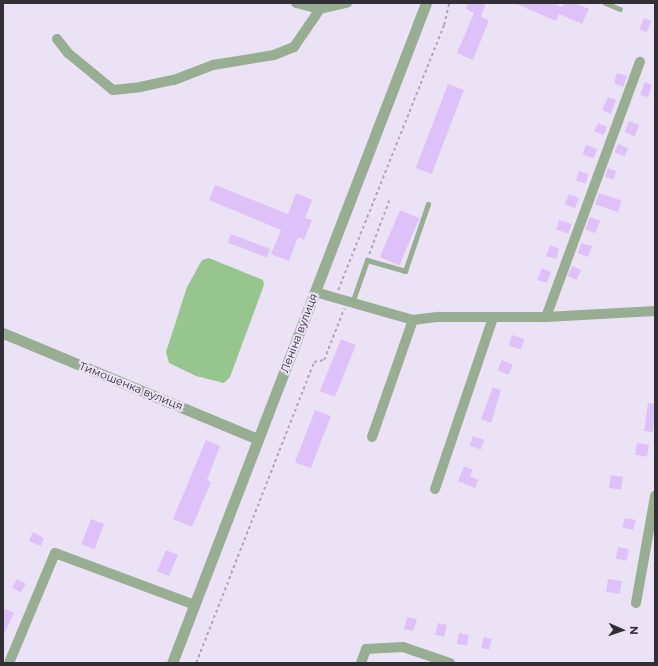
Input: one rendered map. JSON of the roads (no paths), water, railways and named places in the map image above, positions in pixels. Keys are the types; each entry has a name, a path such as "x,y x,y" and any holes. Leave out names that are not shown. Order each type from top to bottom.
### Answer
{"street":[{"path":"296,3 320,10 347,3"},
{"name":"Леніна вулиця","path":"172,663 426,3"},
{"path":"57,39 68,53 113,90 140,87 174,80 213,65 274,55 294,46 320,10"},
{"path":"546,317 640,62"},
{"path":"315,292 413,320 439,317 546,317 655,311"},
{"path":"435,489 493,318"},
{"path":"372,437 413,320"},
{"name":"Тимошенка вулиця","path":"3,333 258,439"},
{"path":"636,603 655,496"},
{"path":"9,663 55,553 195,605"},
{"path":"360,663 366,649 403,647 450,663"}],"lane":[{"path":"605,3 620,9"},
{"path":"350,303 367,260 405,271 428,204"}]}
